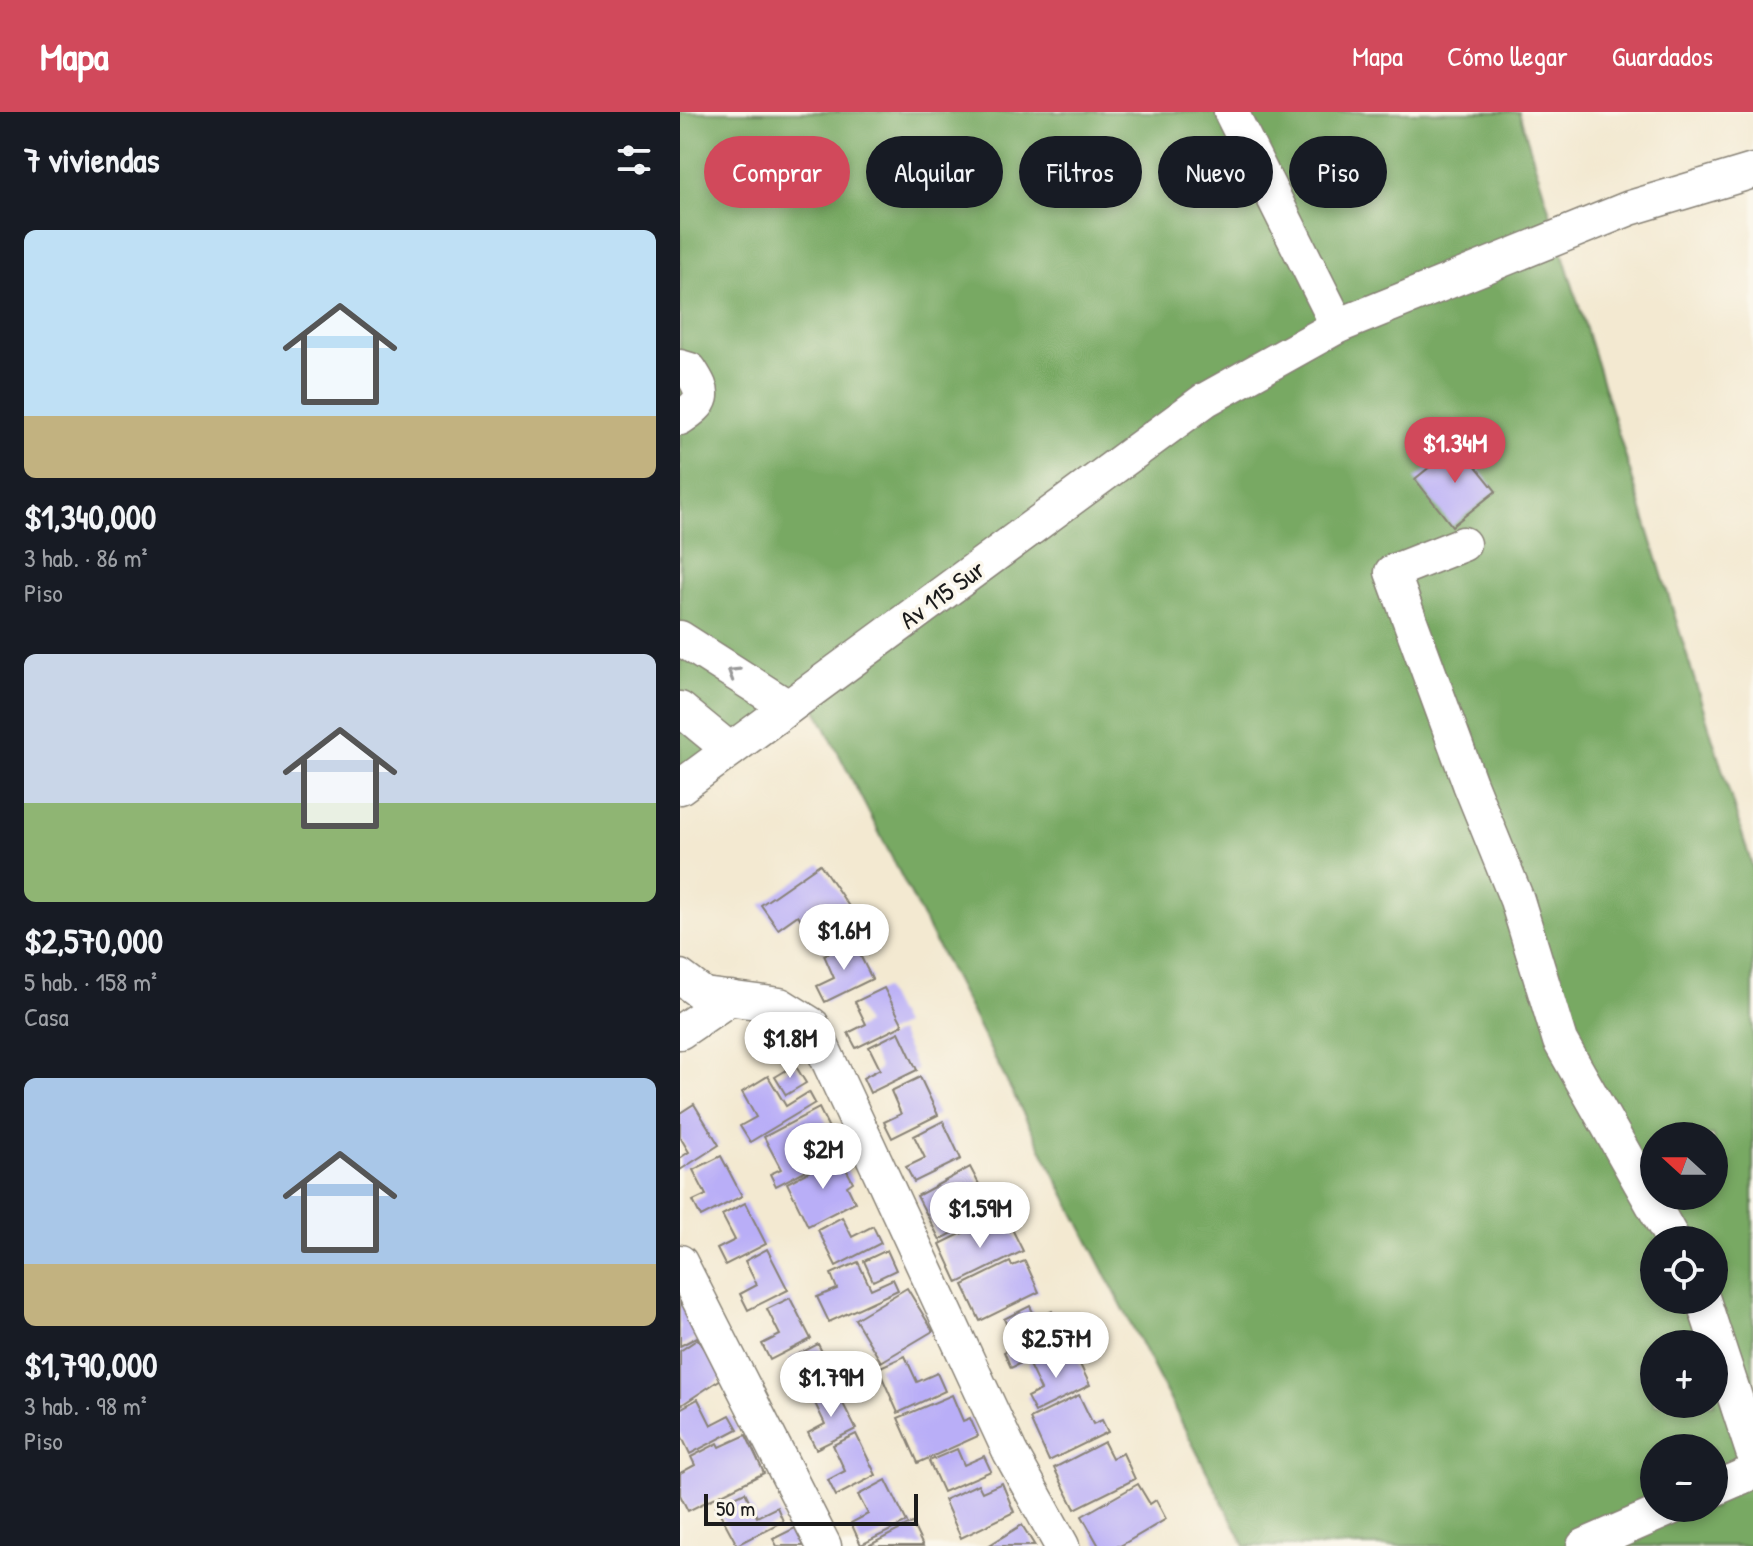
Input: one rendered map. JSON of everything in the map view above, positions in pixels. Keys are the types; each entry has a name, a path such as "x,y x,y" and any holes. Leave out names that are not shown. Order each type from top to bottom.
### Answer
{"street":[{"path":"1231,112 1338,326"},
{"name":"Av 115 Sur","path":"680,787 1205,400 1338,326 1630,208 1753,171"},
{"path":"680,367 690,370 703,397 697,407 680,418"},
{"path":"1463,544 1392,572 1470,784 1517,900 1560,1041 1665,1226"},
{"path":"680,638 788,707"},
{"path":"680,709 730,750"},
{"path":"680,977 704,995 780,1005 812,1025 1010,1452 1062,1546"},
{"path":"680,1032 730,998"},
{"path":"680,1262 824,1546"},
{"path":"1708,1314 1753,1452"},
{"path":"1585,1546 1640,1522"}],"green space":[{"path":"680,112 1519,112 1753,869 1753,1546 1245,1546 809,696 680,778"}],"building":[{"path":"1458,444 1496,491 1452,526 1415,479"},
{"path":"820,864 861,924 823,951 798,915 778,929 761,905"},
{"path":"853,941 872,979 825,1002 817,986 834,978 824,955"},
{"path":"884,988 903,1025 856,1048 848,1033 866,1024 855,1002"},
{"path":"899,1032 917,1070 870,1093 863,1078 880,1069 869,1047"},
{"path":"795,1065 806,1083 786,1095 775,1077"},
{"path":"768,1076 786,1106 809,1092 815,1103 750,1142 740,1126 756,1117 742,1092"},
{"path":"920,1077 938,1115 892,1138 884,1122 901,1114 891,1091"},
{"path":"694,1104 719,1145 680,1170 680,1158 689,1152 680,1137 680,1113"},
{"path":"819,1108 832,1134 821,1140 830,1158 776,1186 770,1174 781,1169 764,1137"},
{"path":"943,1121 961,1159 914,1182 906,1167 925,1158 914,1136"},
{"path":"721,1156 742,1196 701,1217 693,1201 706,1195 693,1170"},
{"path":"839,1156 853,1182 847,1186 855,1202 808,1226 787,1183"},
{"path":"970,1167 993,1211 940,1240 917,1196"},
{"path":"745,1203 766,1244 725,1265 717,1249 735,1240 722,1215"},
{"path":"842,1217 852,1237 873,1226 881,1243 836,1266 818,1230"},
{"path":"991,1219 998,1232 1010,1225 1023,1251 958,1283 940,1244"},
{"path":"767,1249 788,1290 748,1310 740,1294 757,1285 745,1261"},
{"path":"887,1250 896,1270 873,1281 864,1261"},
{"path":"1025,1261 1039,1292 980,1321 963,1285 1010,1262 1012,1266"},
{"path":"858,1262 871,1289 893,1279 898,1290 829,1322 817,1297 837,1289 831,1274"},
{"path":"907,1288 933,1331 881,1362 855,1319"},
{"path":"680,1296 703,1334 680,1346"},
{"path":"790,1298 811,1339 770,1360 762,1344 780,1335 767,1309"},
{"path":"1030,1306 1036,1319 1052,1311 1066,1340 1011,1368 1004,1352 1017,1346 1004,1319"},
{"path":"698,1339 724,1377 680,1406 680,1351"},
{"path":"818,1344 835,1378 795,1399 790,1389 801,1384 789,1359"},
{"path":"1054,1351 1060,1363 1076,1356 1090,1385 1035,1412 1027,1397 1041,1390 1028,1363"},
{"path":"905,1356 917,1382 937,1373 945,1391 898,1413 878,1368"},
{"path":"835,1388 856,1429 816,1449 808,1433 825,1424 813,1399"},
{"path":"952,1395 963,1421 970,1418 978,1436 918,1463 898,1418"},
{"path":"1079,1395 1093,1424 1102,1420 1108,1432 1049,1461 1030,1419"},
{"path":"698,1399 711,1425 730,1415 738,1429 690,1454 680,1433 680,1409"},
{"path":"856,1434 876,1475 836,1496 828,1480 845,1471 833,1445"},
{"path":"746,1435 764,1473 688,1511 680,1495 680,1473 695,1465 691,1457 718,1443 720,1447"},
{"path":"1104,1442 1112,1458 1123,1453 1135,1479 1075,1509 1054,1468"},
{"path":"957,1449 964,1465 984,1456 991,1471 943,1492 929,1461"},
{"path":"886,1480 907,1522 861,1545 851,1523 868,1514 858,1495"},
{"path":"1002,1483 1014,1512 961,1538 944,1500 978,1484 982,1492"},
{"path":"1138,1484 1150,1504 1156,1500 1166,1519 1120,1546 1099,1546 1082,1516"},
{"path":"745,1492 757,1517 777,1507 783,1521 737,1545 716,1506"},
{"path":"912,1523 923,1546 868,1546"},
{"path":"1022,1525 1035,1546 988,1546"},
{"path":"795,1528 804,1546 777,1546 773,1539"}]}
